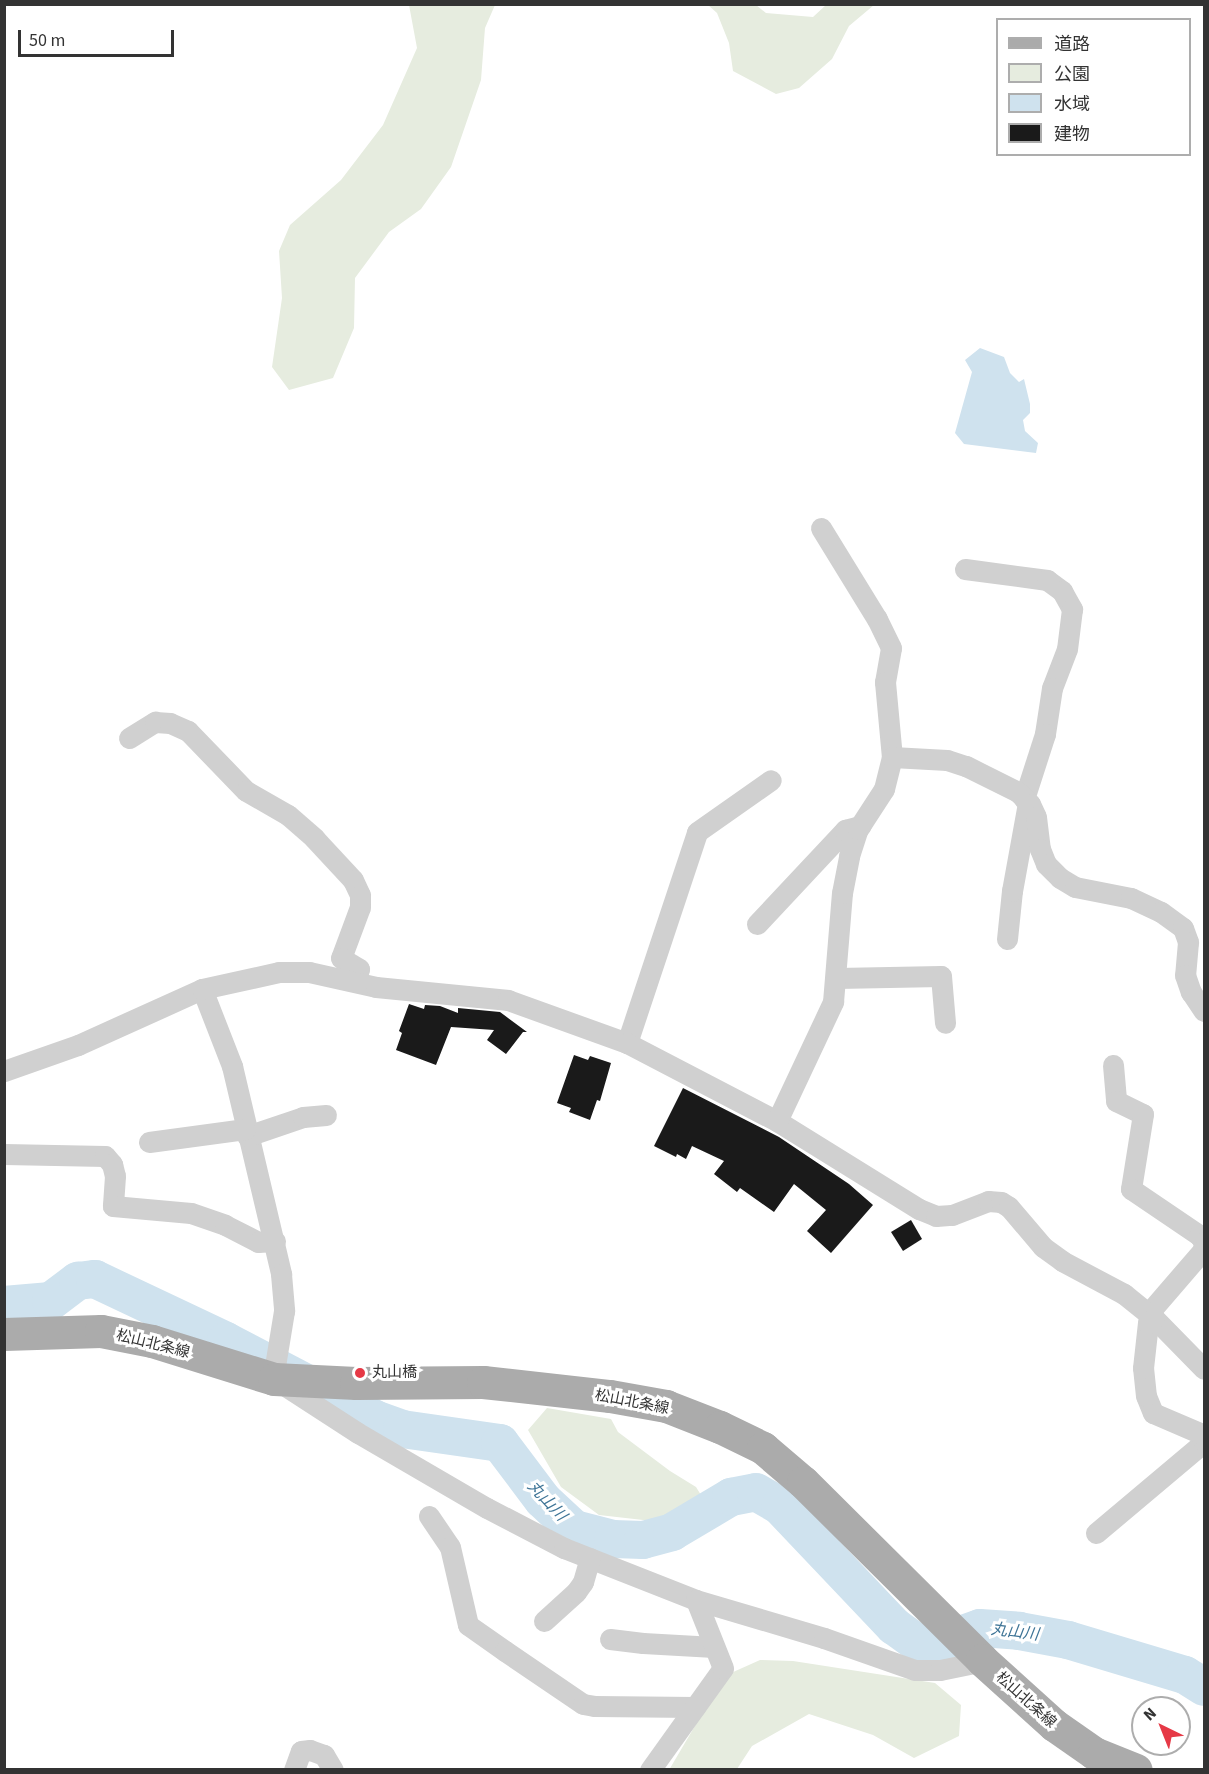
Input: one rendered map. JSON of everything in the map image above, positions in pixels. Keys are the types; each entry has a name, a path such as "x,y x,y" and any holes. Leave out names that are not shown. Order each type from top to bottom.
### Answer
{"main road":[{"name":"松山北条線","path":"4,1334 101,1331 152,1341 273,1378 356,1383 483,1382 610,1396 666,1406 720,1427 763,1448 803,1482 983,1660 1074,1741 1094,1753 1136,1770"}],"street":[{"path":"777,1121 833,1002 843,893 849,856 860,826 884,789 892,757 885,682 891,648 877,619 821,528"},
{"path":"965,569 1047,580 1062,591 1072,609 1067,649 1052,688 1045,734 1026,801 1007,939"},
{"path":"129,738 155,722 170,723 188,731 246,791 288,815 314,838 353,880 360,895 360,907 341,958 359,969 355,981"},
{"path":"892,757 924,757 966,766 1018,792 1036,817 1040,849 1046,864 1060,878 1075,887 1131,898 1161,912 1183,928 1188,942 1185,975 1191,992 1204,1011"},
{"path":"627,1043 697,832 771,780"},
{"path":"757,924 845,830 860,826"},
{"path":"4,1071 78,1045 202,989 279,972 309,972 376,987 508,1000 627,1043 777,1121 919,1209 936,1216 952,1215 988,1201 1000,1202 1009,1207 1043,1247 1062,1261 1124,1294 1151,1316 1204,1369"},
{"path":"837,978 941,976 945,1023"},
{"path":"202,989 232,1066 246,1133 275,1241 284,1293 284,1311 273,1378 358,1433 487,1508 590,1558 696,1600 824,1638 915,1670 940,1670 983,1660"},
{"path":"1095,1533 1204,1442 1202,1434 1153,1413 1146,1396 1143,1368 1148,1323 1151,1316 1203,1250 1204,1242 1191,1229 1131,1189 1143,1114 1116,1101 1113,1065"},
{"path":"149,1142 246,1133 303,1117 326,1115"},
{"path":"4,1154 105,1156 112,1164 115,1176 112,1206 191,1213 225,1225 258,1242 275,1241"},
{"path":"429,1516 450,1547 468,1625 583,1704 695,1707"},
{"path":"544,1621 584,1582 590,1558"},
{"path":"650,1770 723,1668 696,1600"},
{"path":"610,1639 714,1647"},
{"path":"294,1770 301,1751 310,1750 324,1755 333,1770"}],"green space":[{"path":"409,5 495,5 485,28 481,80 451,167 421,209 389,232 355,278 354,328 333,378 289,390 272,367 282,298 279,251 290,225 341,180 383,125 417,48"},
{"path":"708,5 756,5 766,13 813,17 826,5 874,5 849,26 832,59 799,88 776,94 733,71 729,43 717,13"},
{"path":"547,1408 611,1419 618,1432 670,1471 696,1487 709,1508 652,1521 599,1515 561,1487 528,1430"},
{"path":"760,1660 793,1661 935,1683 961,1705 959,1736 914,1758 873,1735 809,1714 752,1746 737,1769 669,1770 712,1697 731,1673"}],"water":[{"path":"980,348 1004,357 1010,373 1019,382 1024,379 1030,413 1023,420 1025,431 1038,443 1036,453 964,444 955,433 972,372 965,360"}],"building":[{"path":"409,1004 424,1009 425,1005 440,1006 458,1013 458,1008 500,1012 527,1032 523,1032 506,1054 487,1040 494,1030 451,1027 436,1065 396,1050 402,1033 399,1031"},
{"path":"574,1055 588,1060 590,1056 611,1063 600,1101 597,1100 590,1120 569,1112 571,1108 557,1103"},
{"path":"683,1088 779,1137 849,1184 873,1205 831,1253 807,1231 826,1210 794,1184 774,1212 740,1188 737,1192 714,1174 724,1161 692,1146 686,1159 677,1154 676,1157 654,1146"},
{"path":"911,1220 922,1239 903,1251 891,1232"}],"waterway":[{"name":"丸山川","path":"4,1305 51,1301 78,1281 95,1279 226,1341 375,1419 402,1429 500,1443 543,1500 574,1529 613,1539 643,1540 672,1532 731,1497 756,1492 780,1506 894,1626 924,1648 980,1628 1019,1631 1068,1640 1185,1675 1204,1687"}],"place":[{"name":"丸山橋","path":"360,1373"}]}
